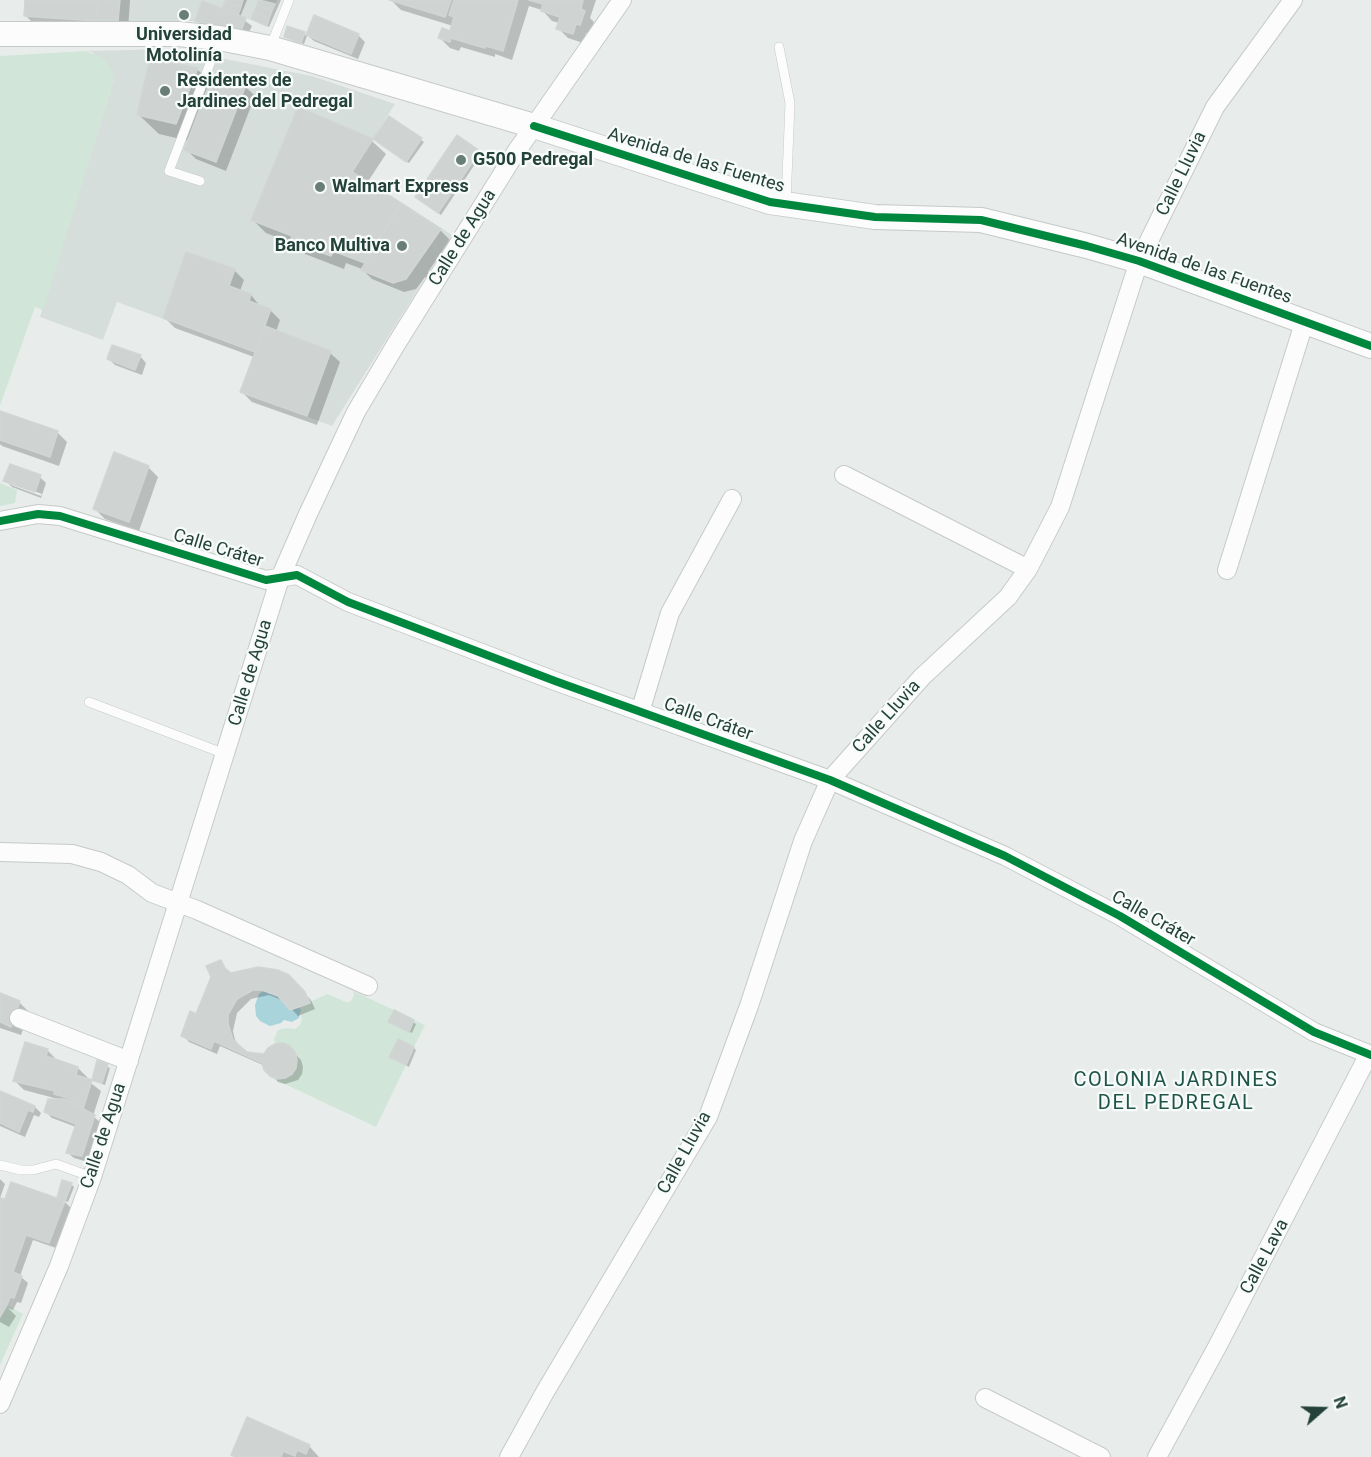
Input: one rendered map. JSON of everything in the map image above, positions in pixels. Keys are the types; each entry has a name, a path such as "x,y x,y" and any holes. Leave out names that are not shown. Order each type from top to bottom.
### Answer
{"street":[{"name":"Calle de Agua","path":"0,1404 59,1266 92,1177 280,578 356,412 516,152 622,0"},
{"name":"Calle Lluvia","path":"509,1457 708,1117 749,1006 803,841 830,780 922,677 1008,597 1028,569 1060,507 1139,261 1215,107 1293,0"},
{"name":"Avenida de las Fuentes","path":"0,34 149,33 219,38 270,48 534,126 770,202 876,217 981,220 1139,261 1371,346"},
{"path":"1227,570 1305,320"},
{"path":"844,475 1028,569"},
{"path":"640,712 670,613 732,498"},
{"name":"Calle Cráter","path":"0,521 38,514 60,516 266,580 297,575 348,602 640,712 830,780 1005,856 1120,916 1314,1032 1370,1055"},
{"path":"0,852 72,854 87,857 115,868 141,883 152,893 368,986"},
{"path":"19,1018 129,1060"},
{"name":"Calle Lava","path":"1157,1457 1370,1055"},
{"path":"985,1398 1101,1457"}],"lane":[{"path":"270,48 289,0"},
{"path":"200,181 170,171 219,38"},
{"path":"779,47 790,103 786,204"},
{"path":"89,702 225,754"},
{"path":"0,1165 33,1170 56,1164 92,1177"}],"shaded area":[{"name":"Universidad Motolinía","path":"98,0 277,0 267,26 246,18 241,31 197,21 96,21"},
{"path":"174,49 312,76 395,104 352,172 452,235 332,426 240,392 254,352 117,302 103,340 40,317 114,79 92,52 85,51"}],"green space":[{"path":"85,51 104,58 114,79 43,310 35,307 0,406 0,56"},
{"path":"0,483 17,490 15,503 0,506"},
{"path":"353,991 394,1010 388,1022 408,1032 414,1020 425,1025 414,1047 398,1039 389,1057 406,1065 376,1127 270,1077 292,1074 296,1068 295,1052 283,1043 275,1044 274,1039 278,1030 295,1029 300,1025 302,1019 299,1007 327,994 350,1002 354,996"},
{"path":"7,1305 23,1314 0,1365 0,1317"}],"water":[{"path":"265,990 278,996 290,1010 299,1007 301,1010 299,1018 292,1022 284,1020 270,1026 260,1021 256,1016 255,1005 259,994"}],"building":[{"path":"25,0 98,0 96,21 24,16"},
{"path":"98,0 120,0 118,21 96,21"},
{"path":"226,0 243,0 241,7 225,2"},
{"path":"259,0 275,4 272,11 257,5"},
{"path":"389,0 451,0 445,17"},
{"path":"454,0 518,0 503,51 451,38 450,42 438,38 442,28 450,31 454,17 449,15"},
{"path":"529,0 583,0 581,9 585,11 580,25 576,24 573,34 556,29 560,17 541,11 543,4"},
{"path":"202,1 246,18 241,31 195,21"},
{"path":"225,2 241,7 238,15 222,9"},
{"path":"257,5 272,11 269,19 254,12"},
{"path":"254,12 269,19 267,26 251,19"},
{"path":"314,15 359,34 351,54 306,35"},
{"path":"287,26 305,32 301,43 284,37"},
{"name":"Residentes de Jardines del Pedregal","path":"150,58 198,68 176,124 137,115"},
{"path":"221,80 246,85 216,162 184,150 209,85 218,88"},
{"name":"Walmart Express","path":"298,107 373,139 352,172 401,203 365,263 333,251 331,256 290,241 292,236 251,220"},
{"path":"389,116 422,138 406,162 373,139"},
{"path":"457,135 480,151 438,213 415,197"},
{"name":"Banco Multiva","path":"401,203 441,229 406,279 393,283 361,270"},
{"path":"186,252 235,269 229,286 251,294 249,301 271,309 255,352 163,318"},
{"path":"265,326 331,351 307,416 240,392"},
{"path":"112,345 141,355 135,370 107,359"},
{"path":"0,411 58,431 50,457 0,440"},
{"path":"114,452 149,466 129,522 93,509"},
{"path":"10,464 41,475 35,492 3,481"},
{"path":"221,960 231,973 258,967 278,970 289,975 305,992 310,1003 290,1010 278,996 262,990 253,990 237,999 228,1015 233,1040 247,1052 264,1054 275,1044 283,1043 290,1046 297,1060 292,1074 277,1079 264,1070 262,1063 214,1041 211,1049 181,1036 190,1011 196,1014 211,977 206,966"},
{"path":"0,993 20,1001 11,1027 0,1022"},
{"path":"394,1010 414,1020 409,1032 388,1022"},
{"path":"398,1039 414,1047 406,1065 389,1057"},
{"path":"25,1042 48,1049 46,1056 78,1067 76,1075 92,1080 83,1109 65,1097 54,1094 55,1091 13,1081"},
{"path":"97,1060 108,1064 102,1083 92,1080"},
{"path":"0,1091 35,1106 33,1112 28,1110 19,1132 0,1123"},
{"path":"48,1099 64,1099 95,1115 82,1156 66,1153 76,1124 44,1112"},
{"path":"62,1180 72,1183 65,1201 57,1198"},
{"path":"11,1182 65,1201 49,1243 26,1235 13,1272 22,1276 14,1298 10,1297 7,1305 0,1301 0,1198 5,1199"},
{"path":"0,1301 7,1305 0,1317"},
{"path":"247,1417 310,1445 306,1454 297,1450 295,1456 283,1451 281,1457 231,1455"}],"cycle path":[{"path":"534,126 770,202 875,217 981,220 1087,246 1139,261 1371,346"},
{"path":"0,521 38,514 60,516 266,580 297,575 348,602 555,681 830,780 1005,856 1120,916 1314,1032 1371,1055"}],"place":[{"name":"Universidad Motolinía","path":"184,15"},
{"name":"Residentes de Jardines del Pedregal","path":"165,91"},
{"name":"G500 Pedregal","path":"461,160"},
{"name":"Walmart Express","path":"320,187"},
{"name":"Banco Multiva","path":"402,246"}],"district":[{"name":"COLONIA JARDINES DEL PEDREGAL","path":"1176,1092"}]}
